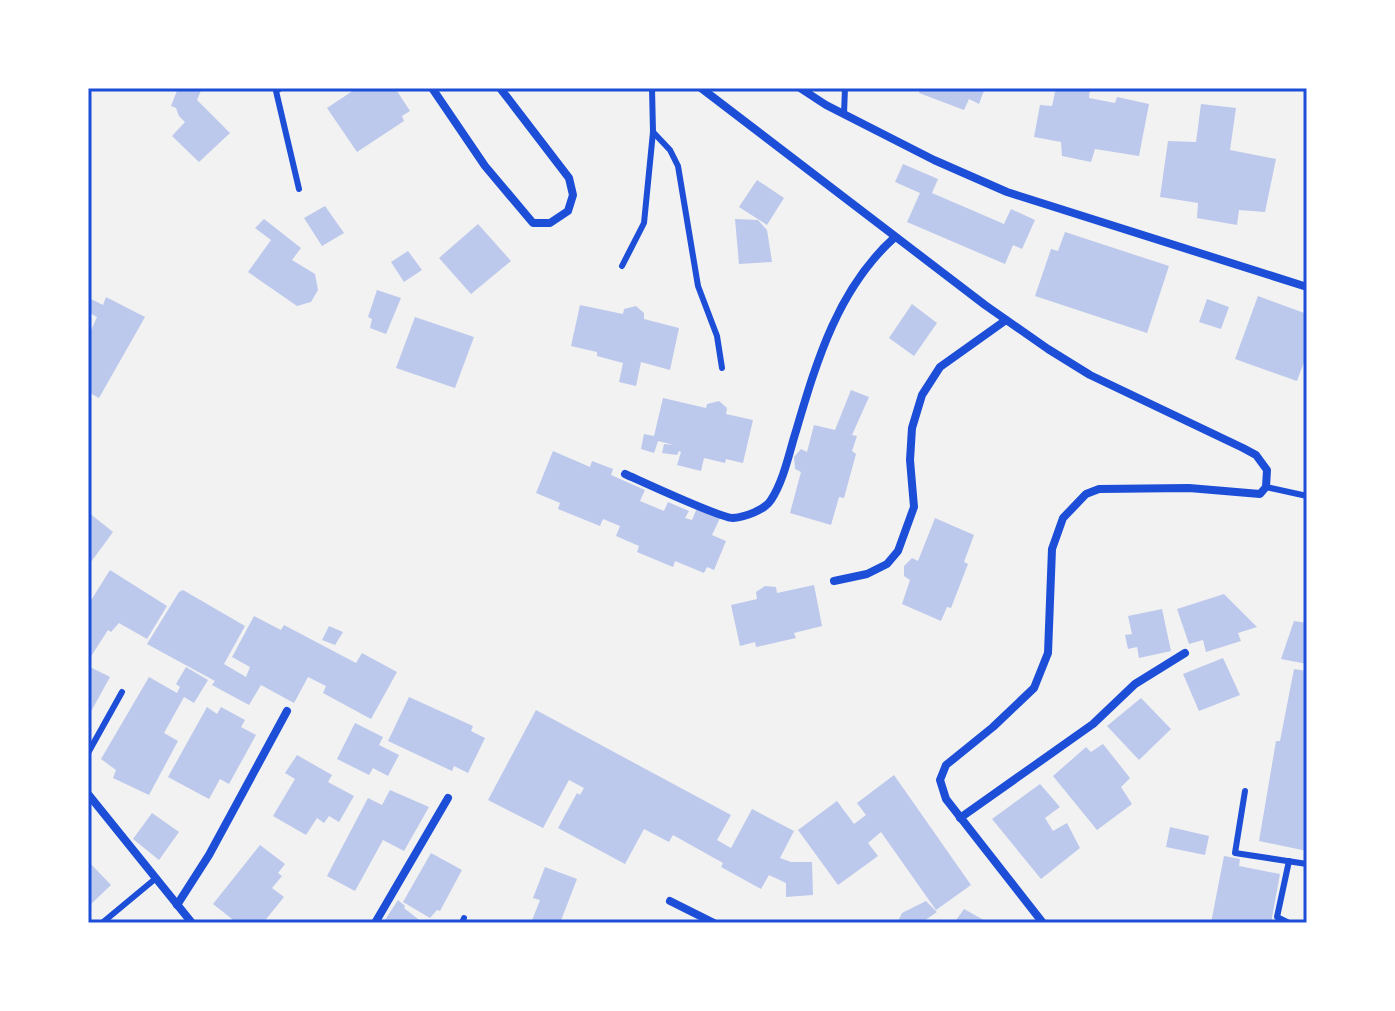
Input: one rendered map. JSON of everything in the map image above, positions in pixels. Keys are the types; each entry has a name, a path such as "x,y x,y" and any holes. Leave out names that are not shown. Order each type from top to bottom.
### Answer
{"street":[{"path":"432,88 485,166 533,223 550,223 568,211 573,195 568,173 514,110 500,88"},
{"path":"701,88 1006,320 1090,375 1256,455 1267,470 1266,487 1260,494 1189,488 1099,489 1079,499 1063,518 1052,549 1048,653 1034,688 946,765 940,780 946,799 1043,923"},
{"path":"800,88 934,160 1007,192 1307,287"},
{"path":"625,474 731,518 754,512 770,503 783,474 820,350 835,318 876,255 895,237"},
{"path":"834,581 867,574 887,564 898,551 914,507 910,460 912,428 922,395 940,367 1006,320"},
{"path":"960,818 1093,724 1135,684 1185,653"},
{"path":"177,905 209,855 287,711"},
{"path":"88,794 192,923"},
{"path":"375,923 448,798"},
{"path":"670,901 714,923"}],"lane":[{"path":"281,88 276,91 299,189"},
{"path":"622,266 644,223 653,132 652,88"},
{"path":"844,114 845,88"},
{"path":"653,132 670,150 678,166 698,286 717,336 722,368"},
{"path":"1266,487 1307,496"},
{"path":"88,753 122,692"},
{"path":"1245,791 1235,853 1307,864"},
{"path":"1289,861 1277,917 1289,923"},
{"path":"102,923 155,879"}],"building":[{"path":"178,88 202,88 197,100 230,133 199,162 172,136 185,122 176,108 171,106"},
{"path":"357,88 395,88 410,111 402,116 404,121 357,152 327,108"},
{"path":"921,88 985,88 979,104 969,99 964,110 919,93"},
{"path":"1056,88 1090,88 1089,98 1115,103 1117,97 1149,104 1139,156 1095,149 1091,162 1062,156 1061,142 1034,137 1040,105 1052,106"},
{"path":"1201,104 1236,108 1230,150 1276,159 1265,212 1239,210 1237,225 1197,218 1198,203 1160,197 1168,141 1196,142"},
{"path":"903,164 938,179 932,193 1004,224 1011,209 1035,220 1022,249 1013,245 1005,264 907,222 920,193 895,182"},
{"path":"757,180 784,198 767,225 739,207"},
{"path":"325,206 344,233 322,246 304,218"},
{"path":"264,219 301,248 292,260 315,274 318,290 311,302 297,306 248,272 271,240 255,228"},
{"path":"735,219 758,220 767,230 772,262 739,264"},
{"path":"478,224 511,261 471,294 439,258"},
{"path":"1065,232 1169,266 1147,333 1035,296 1051,249 1058,251"},
{"path":"408,251 422,270 404,282 391,262"},
{"path":"377,290 401,298 386,334 370,328 372,319 368,317"},
{"path":"1258,296 1307,314 1307,354 1297,381 1235,359"},
{"path":"106,297 145,317 99,398 88,392 88,337 97,317 88,312 88,304 91,299 103,305"},
{"path":"1207,299 1229,307 1221,329 1199,322"},
{"path":"912,304 937,323 914,356 889,338"},
{"path":"580,305 623,314 624,309 636,306 644,313 644,319 679,328 670,370 641,362 636,386 619,382 623,363 571,346"},
{"path":"415,317 474,337 455,388 396,368"},
{"path":"851,390 869,397 852,435 857,436 852,451 856,454 844,498 839,497 831,525 790,513 801,472 795,469 794,457 801,449 807,452 814,425 835,430"},
{"path":"663,398 706,408 707,404 719,401 727,408 726,414 753,420 743,463 704,458 701,471 677,465 679,451 677,455 662,453 664,444 674,445 658,441 654,453 641,449 644,434 654,436"},
{"path":"553,451 590,467 592,461 613,469 611,475 645,490 640,501 664,511 668,502 689,511 685,518 692,520 697,508 720,518 712,535 726,541 714,570 707,567 704,573 675,561 673,567 637,552 639,546 616,536 620,526 603,519 600,526 558,509 560,503 536,493"},
{"path":"88,512 113,532 88,566"},
{"path":"935,518 974,535 964,562 968,564 951,608 947,607 941,621 902,604 910,580 904,576 904,566 912,558 918,561"},
{"path":"110,570 167,606 147,639 119,623 111,632 108,630 88,661 88,605"},
{"path":"814,585 822,626 794,633 796,638 756,647 755,642 740,646 731,605 757,599 756,592 765,586 776,587 777,593"},
{"path":"183,590 245,626 224,664 246,677 250,667 232,657 254,616 281,630 284,625 356,663 362,653 397,672 371,719 323,693 326,686 308,677 294,703 261,685 249,705 212,685 215,681 147,644"},
{"path":"1224,594 1257,627 1238,633 1241,641 1206,652 1203,640 1189,644 1177,609"},
{"path":"1162,609 1171,651 1139,658 1137,647 1128,649 1125,635 1132,634 1128,616"},
{"path":"1294,621 1307,623 1307,664 1281,659"},
{"path":"329,626 343,632 335,645 322,640"},
{"path":"1223,658 1240,695 1199,711 1183,674"},
{"path":"88,666 110,677 88,717"},
{"path":"186,667 208,680 194,703 184,697 164,733 178,741 149,795 113,778 116,770 101,759 149,677 177,693 180,687 176,684"},
{"path":"1294,669 1307,671 1307,851 1259,841 1276,741 1280,741"},
{"path":"409,697 473,726 471,731 485,738 468,773 454,766 452,771 388,741"},
{"path":"1141,698 1171,729 1139,760 1107,726"},
{"path":"207,707 217,714 221,707 245,720 241,727 256,735 229,784 220,779 209,799 168,777"},
{"path":"536,710 731,815 717,840 731,848 752,809 794,831 780,858 791,862 812,862 813,895 786,897 786,883 769,875 761,889 673,835 669,842 644,829 625,864 558,828 577,793 580,795 584,788 569,780 543,828 488,800"},
{"path":"355,723 383,737 379,745 399,755 388,776 373,768 369,775 337,759"},
{"path":"1103,744 1130,778 1121,787 1132,804 1097,830 1053,776 1086,747 1091,752"},
{"path":"297,755 332,775 328,782 354,796 339,822 329,816 324,823 317,818 306,835 273,816 295,779 285,773"},
{"path":"894,775 971,885 936,910 881,832 868,843 878,856 838,885 798,830 837,801 854,824 866,815 857,803"},
{"path":"1040,784 1060,807 1045,818 1053,831 1067,823 1080,848 1041,879 992,819"},
{"path":"390,790 429,807 404,851 383,840 355,891 327,876 368,798 382,805"},
{"path":"152,813 179,832 159,860 133,839"},
{"path":"1170,827 1209,836 1205,855 1166,847"},
{"path":"260,845 285,864 278,873 282,876 272,888 284,897 263,923 237,923 213,904"},
{"path":"431,853 462,870 440,911 437,910 430,918 403,902"},
{"path":"1224,856 1240,859 1239,866 1280,874 1271,923 1211,923"},
{"path":"88,861 111,885 88,907"},
{"path":"545,867 577,879 560,923 531,923 540,900 533,898"},
{"path":"398,900 404,908 423,923 383,923"},
{"path":"926,901 937,912 921,923 897,923 902,913"},
{"path":"964,909 989,923 954,923"}]}
